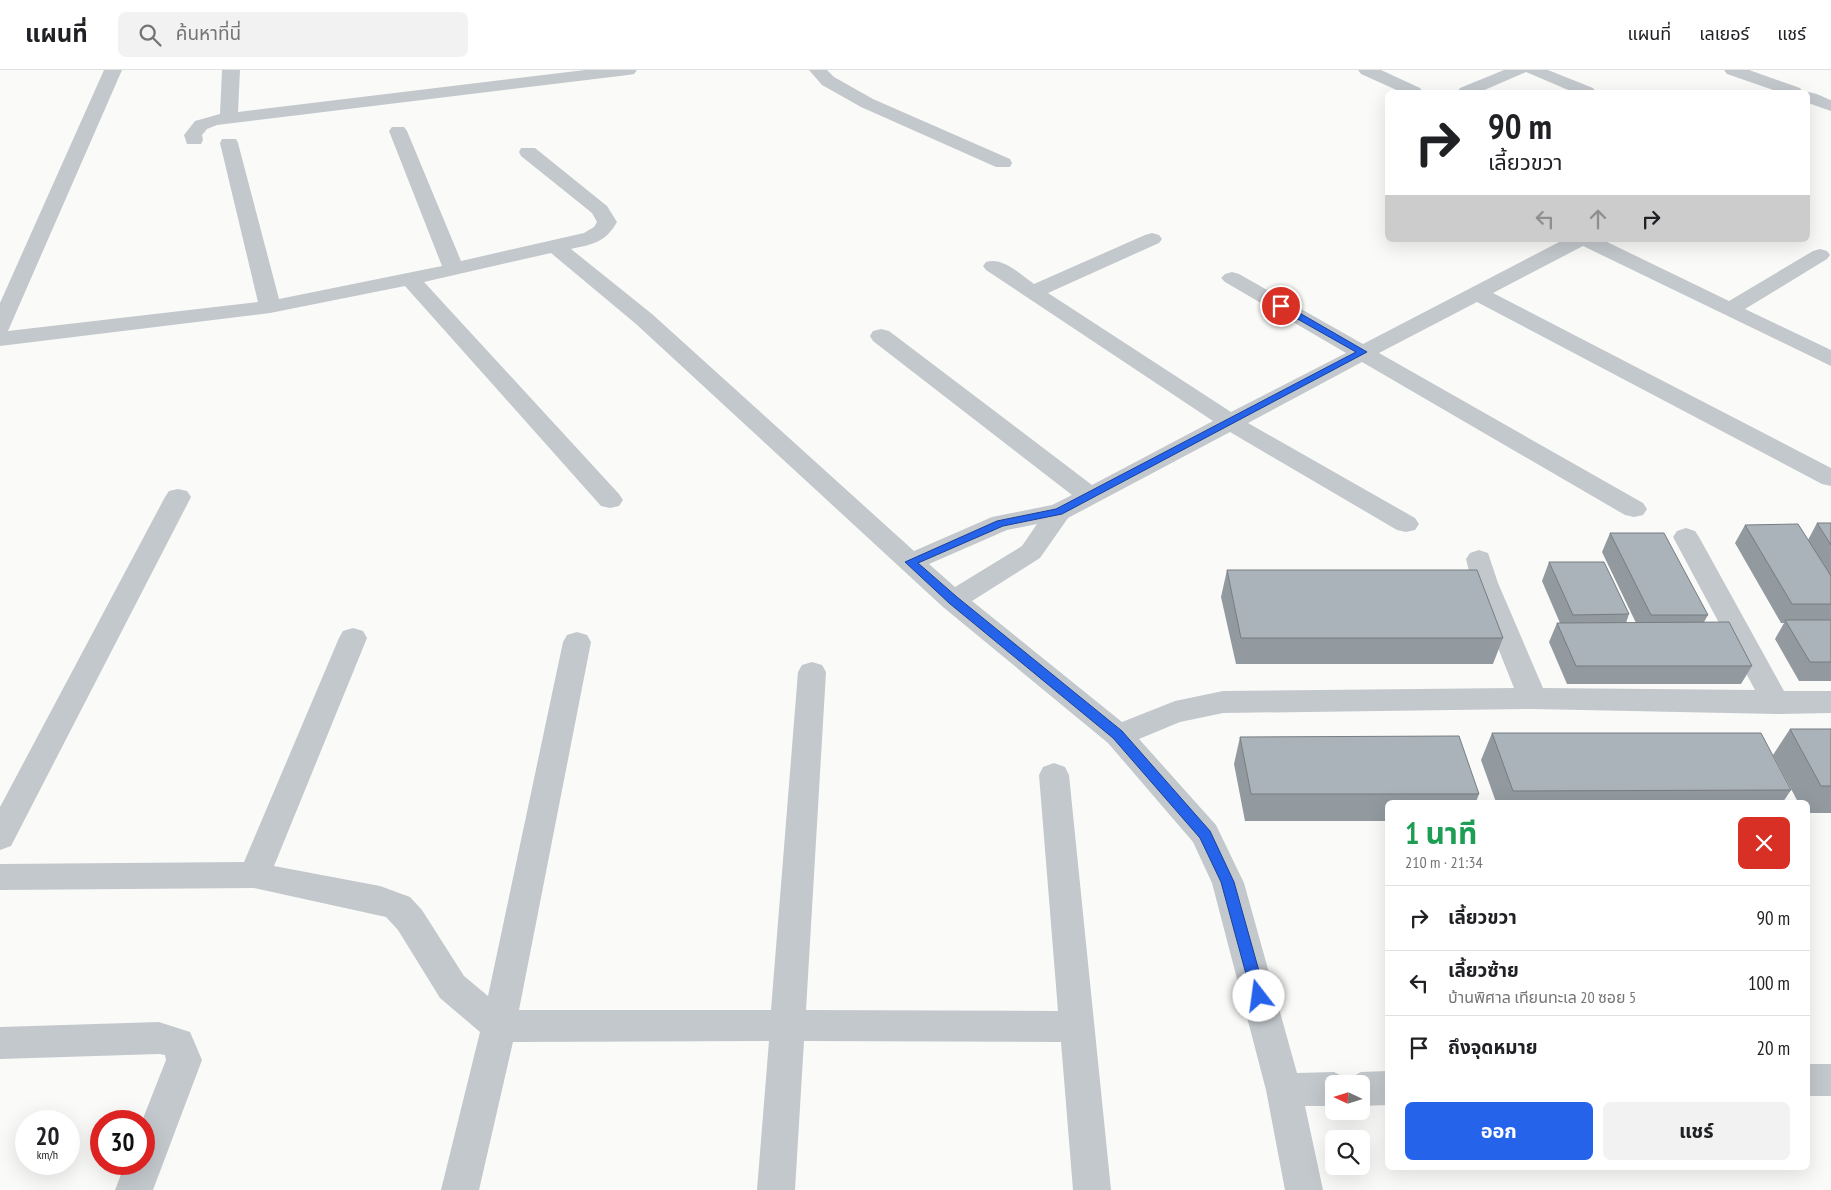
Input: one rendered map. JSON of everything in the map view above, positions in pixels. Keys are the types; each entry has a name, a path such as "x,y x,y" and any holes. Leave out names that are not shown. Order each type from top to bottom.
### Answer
{"street":[{"path":"0,327 113,70"},
{"path":"229,118 231,70"},
{"path":"194,140 193,135 201,124 229,118 628,70"},
{"path":"818,70 828,81 860,100 1003,163"},
{"path":"1367,70 1410,90"},
{"path":"1471,90 1519,70"},
{"path":"1533,70 1582,90"},
{"path":"1733,70 1788,90"},
{"path":"1810,98 1831,106"},
{"path":"398,131 453,268"},
{"path":"229,144 270,308"},
{"path":"0,339 270,308 591,238 602,231 608,222 600,210 528,152"},
{"path":"1033,292 1152,239"},
{"path":"910,562 1001,523 1058,512 1574,242"},
{"path":"1591,242 1831,359"},
{"path":"555,246 644,319 953,600 1118,735 1205,834 1228,882 1284,1090 1304,1190"},
{"path":"1730,309 1820,255"},
{"path":"993,266 1230,422 1406,524"},
{"path":"1232,278 1634,509"},
{"path":"410,279 610,500"},
{"path":"1477,293 1831,478"},
{"path":"881,336 1089,495"},
{"path":"0,837 178,497"},
{"path":"953,600 1031,552 1058,512"},
{"path":"1686,537 1776,703"},
{"path":"1479,559 1485,582 1533,698"},
{"path":"254,875 353,638"},
{"path":"460,1190 499,1026 577,642"},
{"path":"776,1190 812,672"},
{"path":"1118,735 1175,712 1223,702 1533,698 1776,703 1831,702"},
{"path":"1054,775 1092,1190"},
{"path":"0,876 254,875 380,900 398,907 410,920 452,987 499,1026 788,1025 1076,1027"},
{"path":"0,1043 159,1038 178,1043 184,1060 134,1190"},
{"path":"1810,1080 1831,1080"},
{"path":"1370,1089 1385,1088"},
{"path":"1284,1090 1325,1089"}],"building":[{"path":"1817,523 1831,523 1831,545"},
{"path":"1798,524 1831,576 1831,604 1792,604 1745,525"},
{"path":"1610,533 1664,533 1708,615 1651,615"},
{"path":"1549,562 1604,562 1629,614 1573,615"},
{"path":"1227,570 1477,570 1503,638 1241,638"},
{"path":"1785,620 1831,620 1831,662 1810,662"},
{"path":"1729,622 1752,666 1576,666 1557,623"},
{"path":"1790,729 1831,729 1831,786 1821,786"},
{"path":"1492,733 1761,733 1791,790 1513,791"},
{"path":"1459,736 1479,794 1251,794 1240,737"}],"route":[{"path":"1259,996 1228,882 1205,834 1118,735 953,600 910,562 1001,523 1058,512 1363,352 1281,306"}]}
